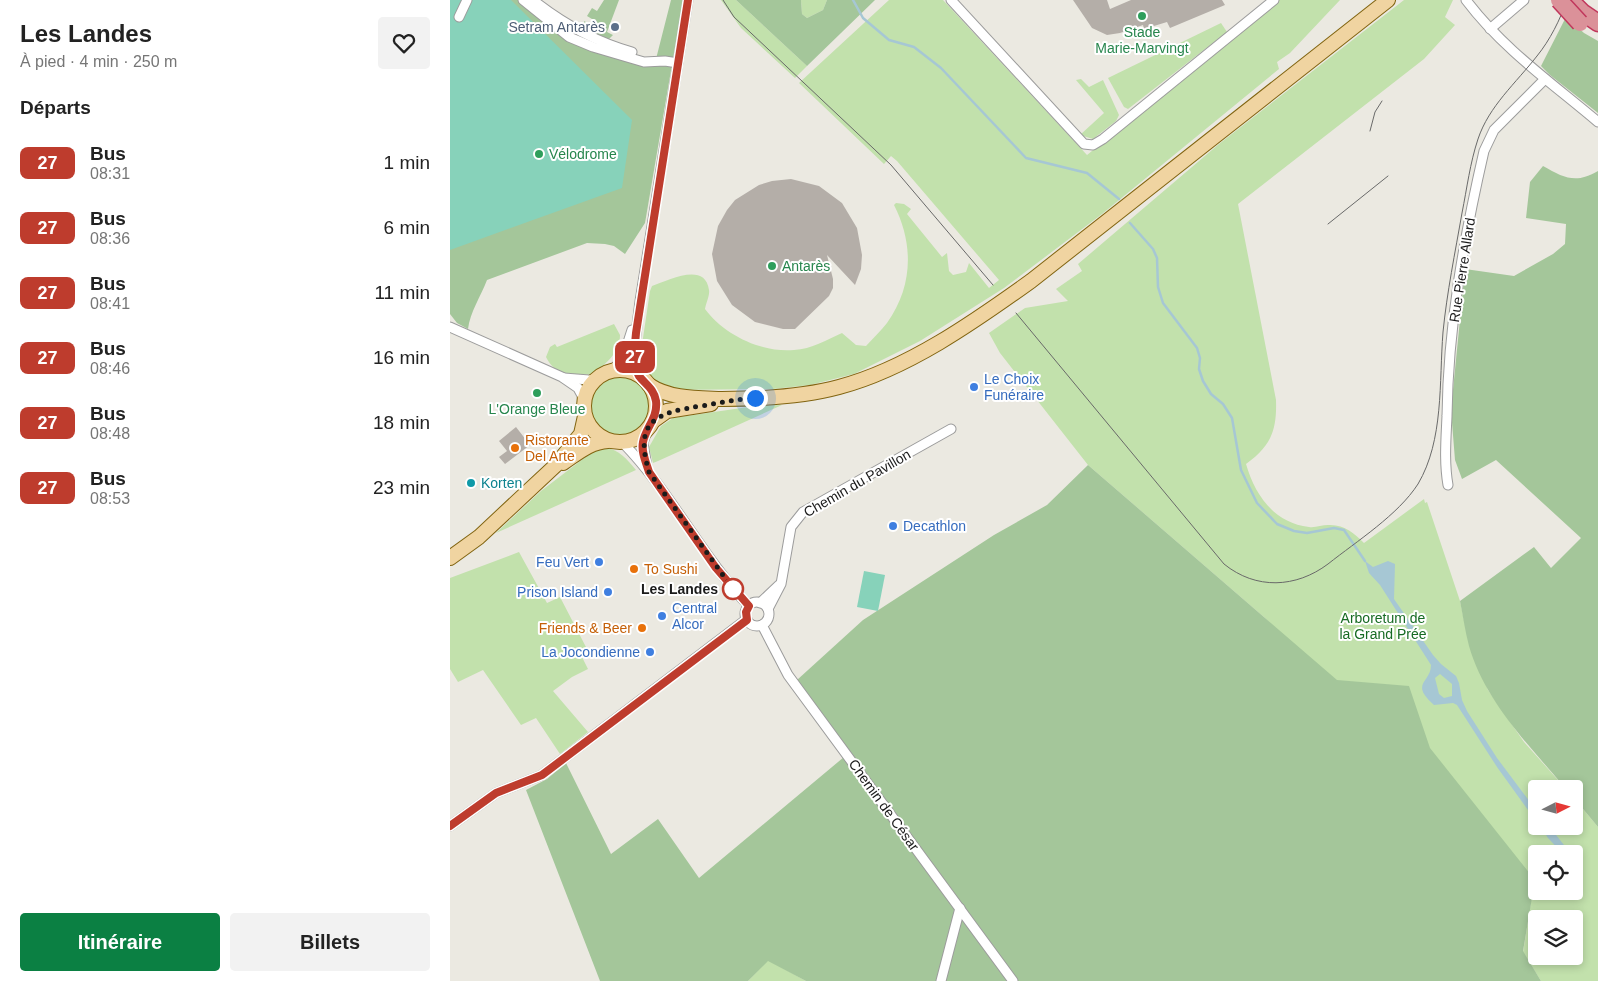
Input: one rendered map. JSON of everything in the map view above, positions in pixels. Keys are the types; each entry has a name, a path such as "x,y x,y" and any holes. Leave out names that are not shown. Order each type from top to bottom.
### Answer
{"highway":[{"path":"1559,0 1598,34"},
{"path":"1570,0 1581,18 1598,23"}],"main road":[{"path":"450,558 479,537 537,484 586,447 597,442 623,443 636,439 662,414 674,410 744,399 814,392 859,381 909,358 972,322 1069,253 1371,7 1388,0"},
{"path":"537,484 581,434 585,416 584,399 588,388 597,378 612,371 627,371 659,391 674,396 744,399"},
{"path":"644,380 656,403 650,426"},
{"path":"585,416 593,431 608,441"}],"street":[{"path":"459,17 467,0"},
{"path":"523,0 569,38 644,62 665,61 678,63"},
{"path":"533,0 560,20 582,32 632,52"},
{"path":"644,380 634,352 640,301 688,0"},
{"path":"951,0 1084,144 1093,145 1103,139 1274,0"},
{"path":"1466,0 1490,29 1544,79 1598,122"},
{"path":"1490,29 1524,0"},
{"name":"Rue Pierre Allard","path":"1448,485 1446,471 1447,392 1456,290 1484,151 1494,130 1544,79"},
{"path":"612,371 623,358 640,301"},
{"path":"450,327 562,377 578,388 584,399"},
{"path":"562,377 589,380 597,378"},
{"path":"649,472 643,453 643,442 650,426"},
{"name":"Chemin du Pavillon","path":"768,609 781,584 791,527 803,512 951,429"},
{"path":"623,443 649,472 716,568 749,606"},
{"path":"760,603 768,609 768,617 762,625 754,625 747,620 746,612 749,606 760,603 781,584"},
{"path":"450,826 496,793 542,775 747,620"},
{"name":"Chemin de César","path":"762,625 788,674 1013,981"},
{"path":"941,981 960,908"}],"green space":[{"name":"Vélodrome","path":"450,0 511,0 632,120 622,188 450,250"},
{"name":"Vélodrome","path":"474,0 532,0 559,22 605,49 622,55 656,59 671,0 683,0 645,223 625,254 614,246 587,243 487,280 473,310 468,329 457,323 450,314 450,174"},
{"path":"604,0 619,0 607,32 613,35 609,39 585,29 584,21 590,24 592,19 587,16 592,8 597,11"},
{"path":"721,0 736,0 807,66 795,78 741,28"},
{"path":"736,0 801,0 802,14 807,18 823,10 827,0 875,0 807,66"},
{"path":"801,0 827,0 823,10 807,18 802,14"},
{"path":"889,0 943,0 1087,155 1279,0 1340,0 1290,53 1277,62 1279,69 1102,214 1004,288 920,341 854,374 810,385 773,389 673,390 661,387 644,369 640,358 650,291 652,286 685,275 701,276 706,281 709,292 705,309 722,327 757,345 769,349 794,350 819,344 842,333 856,345 866,346 885,326 896,309 906,280 907,250 901,220 894,205 896,203 904,204 911,209 907,214 942,257 947,253 949,271 953,275 966,272 969,263 989,288 999,280 897,161 891,156 884,164 799,83"},
{"name":"Arboretum de la Grand Prée","path":"1404,0 1453,0 1445,17 1455,25 1424,59 1238,204 1276,400 1274,429 1271,436 1261,451 1246,464 1261,497 1268,506 1286,520 1309,527 1339,526 1352,533 1364,543 1424,499 1425,503 1427,502 1460,601 1468,639 1488,690 1524,742 1558,780 1528,780 1528,835 1583,835 1583,809 1598,827 1598,981 1541,981 1531,965 1583,965 1583,910 1530,910 1531,900 1583,900 1583,845 1528,845 1528,884 1265,618 1088,465 1000,353 989,333 1025,308 1068,301 1056,289 1082,271 1078,264 1219,144"},
{"path":"1566,17 1584,33 1598,41 1598,113 1541,66"},
{"path":"1221,23 1227,32 1128,109 1124,107 1108,78"},
{"path":"1081,79 1089,87 1103,80 1119,115 1116,121 1093,139 1080,135 1104,113 1076,80"},
{"path":"1543,166 1557,174 1570,178 1583,177 1598,171 1598,827 1583,809 1583,780 1558,780 1497,705 1476,666 1469,646 1460,601 1534,547 1551,568 1581,538 1496,460 1462,479 1455,460 1451,410 1465,269 1514,276 1553,254 1565,244 1566,224 1526,218 1530,182"},
{"path":"614,324 620,335 615,353 591,375 559,371 554,368 546,357 550,347 555,344 557,347"},
{"path":"620,377 636,382 644,390 649,406 644,422 636,430 620,435 604,430 596,422 591,406 596,390 604,382"},
{"path":"782,405 653,463 649,447 661,426 673,418 755,406"},
{"path":"605,447 622,456 636,470 496,533 541,491 596,449"},
{"path":"1088,465 1337,680 1409,686 1430,748 1528,871 1528,900 1532,900 1530,910 1528,910 1523,951 1528,959 1528,965 1531,965 1541,981 806,981 768,961 748,981 600,981 526,790 547,779 566,763 611,854 658,819 699,878 850,752 797,680 863,620 994,535 1047,505"},
{"path":"519,552 547,603 560,597 587,649 581,655 588,669 572,677 553,691 588,732 560,754 536,718 521,725 483,670 458,682 450,669 450,578"},
{"path":"864,571 885,575 878,611 857,607"},
{"path":"1528,920 1528,960 1523,952"},
{"path":"768,960 806,981 748,981"}],"water":[{"path":"1365,561 1373,567 1388,561 1395,564 1394,599 1433,655 1456,676 1467,711 1497,758 1528,799 1528,810 1497,767 1457,705 1453,703 1434,705 1423,692 1422,687 1431,665 1380,585 1369,573","holes":["1440,674 1452,684 1452,696 1444,698 1439,694 1435,678"]},
{"path":"1546,835 1556,835 1564,845 1555,845"}],"building":[{"name":"Stade Marie-Marvingt","path":"1073,0 1107,0 1110,9 1131,0 1222,0 1225,5 1170,28 1167,22 1144,29 1143,25 1120,33 1107,35 1092,28"},
{"path":"791,179 819,186 842,203 857,228 862,255 861,269 855,285 827,255 833,279 833,288 829,296 795,329 783,329 755,322 732,305 717,281 712,254 718,226 735,200 759,185 772,181"},
{"name":"Ristorante Del Arte","path":"516,427 530,445 505,464 499,457 507,451 499,441"}],"waterway":[{"path":"853,0 863,18 889,40 914,47 941,68 1026,158 1087,173 1119,199"},
{"path":"1130,223 1153,249 1157,258 1158,287 1163,303 1197,348 1200,358 1199,369 1203,381 1211,394 1223,404 1232,418 1241,470 1257,503 1277,524 1294,531 1307,533 1334,528 1344,530 1365,561"}],"tram line":[{"path":"723,0 734,17 891,165 993,285"},
{"path":"1016,313 1224,564 1236,572 1263,582 1289,581 1303,578 1316,572 1364,537 1400,506 1418,484 1426,467 1432,449 1439,410 1443,332 1449,287 1475,148 1483,127 1496,105 1542,50 1558,22 1567,0"},
{"path":"1370,131 1375,112 1382,101"},
{"path":"1328,224 1388,176"}],"bus line":[{"name":"27","path":"450,826 496,793 542,775 747,620 746,612 749,606 716,568 649,472 643,453 643,442 654,417 656,403 652,390 640,376 634,352 640,301 688,0"}],"place":[{"name":"Stade Marie-Marvingt","path":"1142,16"},
{"name":"Setram Antarès","path":"615,27"},
{"name":"Vélodrome","path":"539,154"},
{"name":"Antarès","path":"772,266"},
{"name":"Le Choix Funéraire","path":"974,387"},
{"name":"L'Orange Bleue","path":"537,393"},
{"name":"Ristorante Del Arte","path":"515,448"},
{"name":"Korten","path":"471,483"},
{"name":"Decathlon","path":"893,526"},
{"name":"Feu Vert","path":"599,562"},
{"name":"To Sushi","path":"634,569"},
{"name":"Les Landes","path":"733,589"},
{"name":"Prison Island","path":"608,592"},
{"name":"Central Alcor","path":"662,616"},
{"name":"Friends & Beer","path":"642,628"},
{"name":"La Jocondienne","path":"650,652"}],"route":[{"path":"733,589 716,568 649,472 643,453 643,442 647,430 653,421 667,412 755,398"}]}
